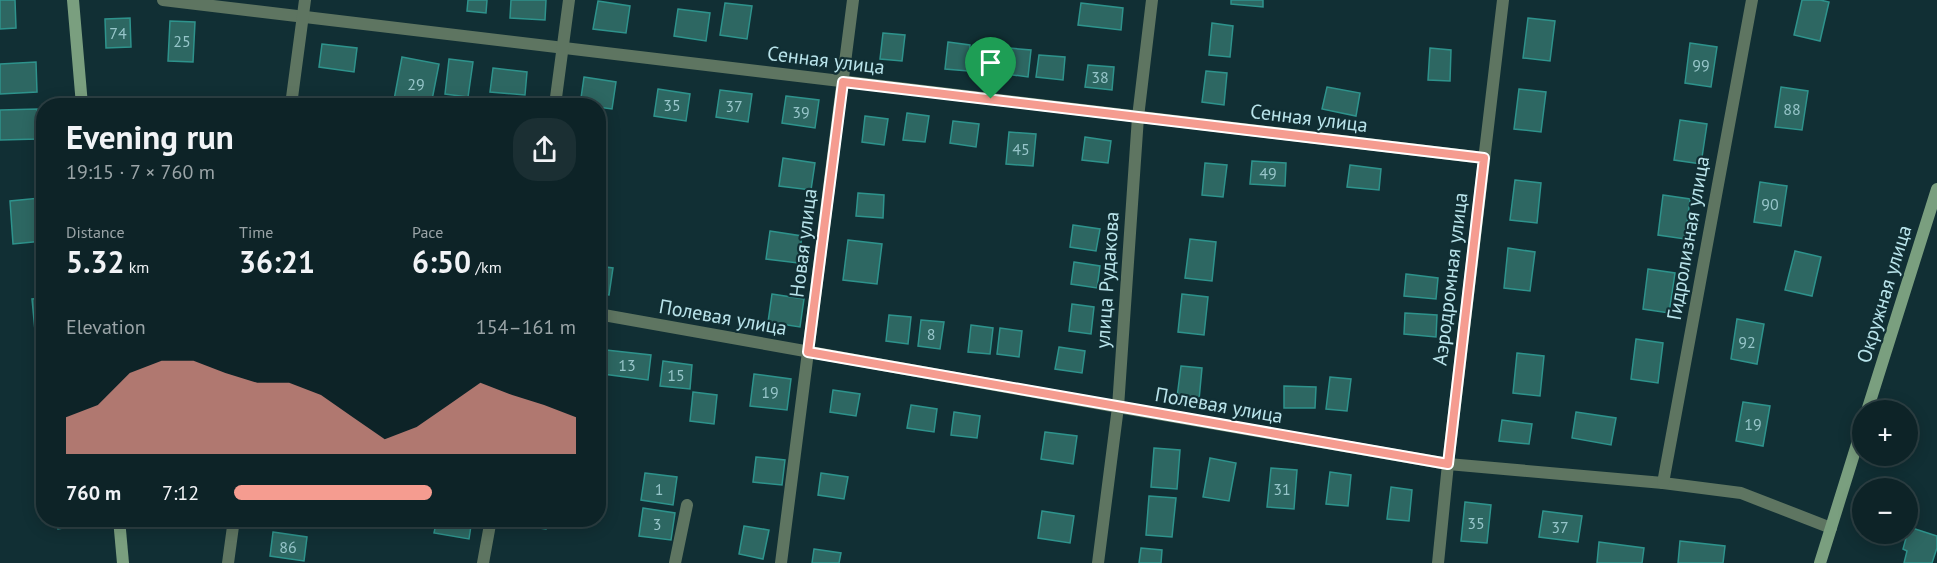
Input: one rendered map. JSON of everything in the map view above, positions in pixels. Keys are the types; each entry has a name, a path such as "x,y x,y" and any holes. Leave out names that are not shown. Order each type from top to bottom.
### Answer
{"main road":[{"path":"73,0 81,98"},
{"name":"Окружная улица","path":"1870,400 1937,189"},
{"path":"1820,563 1852,460"},
{"path":"120,527 123,563"}],"street":[{"name":"Сенная улица","path":"163,0 1484,158"},
{"path":"292,98 305,0"},
{"path":"556,98 569,0"},
{"name":"Новая улица","path":"781,563 853,0"},
{"name":"улица Рудакова","path":"1098,563 1118,407 1138,117 1152,0"},
{"name":"Аэродромная улица","path":"1438,563 1503,0"},
{"name":"Гидролизная улица","path":"1663,483 1752,0"},
{"name":"Полевая улица","path":"606,315 1448,464 1663,483 1741,493 1831,528"},
{"path":"675,563 687,505"},
{"path":"228,563 233,527"},
{"path":"483,563 490,527"}],"building":[{"path":"0,0 15,0 16,28 0,29"},
{"path":"468,0 487,0 486,13 467,11"},
{"path":"511,0 546,0 545,20 510,18"},
{"path":"1231,0 1263,0 1263,7 1231,4"},
{"path":"1802,0 1829,2 1820,41 1794,35"},
{"path":"598,1 630,6 626,33 593,29"},
{"path":"725,3 752,6 747,39 720,35"},
{"path":"1081,3 1123,8 1121,30 1078,25"},
{"path":"678,9 710,13 706,41 674,36"},
{"path":"130,18 131,47 106,48 105,19"},
{"path":"1528,18 1555,21 1550,61 1523,58"},
{"path":"170,21 195,22 193,62 168,61"},
{"path":"1212,23 1233,26 1230,57 1209,55"},
{"path":"883,33 905,35 902,61 880,59"},
{"path":"948,42 970,45 968,71 945,69"},
{"path":"1690,43 1717,47 1711,87 1685,83"},
{"path":"322,44 357,48 354,72 319,67"},
{"path":"1009,48 1031,50 1028,77 1006,74"},
{"path":"1430,48 1451,50 1450,81 1428,80"},
{"path":"1039,55 1065,57 1063,80 1036,77"},
{"path":"402,57 439,64 432,98 394,98"},
{"path":"449,59 473,62 468,97 445,94"},
{"path":"36,62 37,92 0,94 0,64"},
{"path":"1088,65 1114,67 1112,90 1085,87"},
{"path":"493,68 527,72 525,95 490,92"},
{"path":"1206,71 1227,73 1224,105 1202,102"},
{"path":"584,77 616,82 612,109 606,108 606,98 581,98"},
{"path":"1327,87 1360,93 1356,116 1322,109"},
{"path":"1781,87 1808,91 1802,130 1775,127"},
{"path":"658,89 690,94 686,121 654,116"},
{"path":"1519,89 1546,92 1541,132 1514,129"},
{"path":"720,90 752,94 748,122 716,117"},
{"path":"786,96 819,100 815,128 782,123"},
{"path":"36,109 36,139 0,140 0,110"},
{"path":"907,113 929,116 925,142 903,140"},
{"path":"865,116 888,119 884,145 862,142"},
{"path":"1680,120 1707,124 1701,164 1674,160"},
{"path":"953,121 979,124 976,147 950,143"},
{"path":"1009,132 1036,134 1033,166 1006,164"},
{"path":"1085,137 1111,141 1108,163 1082,160"},
{"path":"783,158 815,163 811,190 779,186"},
{"path":"1252,161 1286,163 1285,186 1250,184"},
{"path":"1205,163 1227,165 1223,197 1202,195"},
{"path":"1350,165 1381,169 1379,190 1347,187"},
{"path":"1515,180 1541,183 1537,223 1510,220"},
{"path":"1760,182 1787,186 1781,226 1754,222"},
{"path":"858,193 884,195 883,218 856,216"},
{"path":"1663,195 1690,199 1685,239 1658,235"},
{"path":"36,198 36,242 13,244 10,201"},
{"path":"1073,225 1100,229 1096,251 1070,247"},
{"path":"770,231 802,236 798,263 766,259"},
{"path":"1190,239 1216,242 1212,281 1185,278"},
{"path":"848,240 882,244 877,284 843,280"},
{"path":"1508,248 1535,252 1530,291 1504,288"},
{"path":"1795,251 1821,257 1812,296 1785,290"},
{"path":"1074,262 1100,266 1097,288 1071,284"},
{"path":"606,267 613,268 609,295 606,295"},
{"path":"1648,269 1675,273 1669,313 1643,309"},
{"path":"1406,274 1438,278 1436,299 1404,296"},
{"path":"772,294 804,299 800,327 768,322"},
{"path":"1182,294 1208,297 1204,335 1178,332"},
{"path":"32,299 36,299 36,341"},
{"path":"1072,304 1094,307 1091,334 1069,331"},
{"path":"1405,313 1437,315 1436,337 1404,334"},
{"path":"889,315 911,317 908,344 886,341"},
{"path":"1737,319 1764,324 1757,364 1731,359"},
{"path":"921,320 944,322 940,349 918,346"},
{"path":"971,325 993,328 990,354 968,352"},
{"path":"1000,328 1022,331 1019,357 997,354"},
{"path":"1636,339 1663,343 1658,383 1631,379"},
{"path":"1059,347 1085,351 1082,373 1055,369"},
{"path":"606,350 651,355 648,380 606,374"},
{"path":"1517,353 1544,356 1540,396 1513,393"},
{"path":"663,361 692,365 690,389 660,386"},
{"path":"1181,366 1202,368 1199,400 1177,397"},
{"path":"754,374 791,379 787,410 750,406"},
{"path":"1330,377 1351,379 1347,411 1326,409"},
{"path":"1284,386 1316,387 1315,408 1284,408"},
{"path":"833,390 860,394 856,416 830,412"},
{"path":"693,392 717,395 714,424 690,421"},
{"path":"1743,402 1770,406 1763,446 1736,441"},
{"path":"911,405 937,409 934,432 907,428"},
{"path":"954,412 980,416 977,438 951,435"},
{"path":"1576,412 1616,418 1611,445 1572,438"},
{"path":"1502,420 1532,424 1529,444 1499,441"},
{"path":"1045,432 1077,436 1073,464 1041,459"},
{"path":"1154,448 1180,450 1177,489 1151,487"},
{"path":"756,457 785,460 782,485 753,482"},
{"path":"1210,458 1236,463 1229,501 1203,497"},
{"path":"1271,468 1297,470 1294,509 1267,507"},
{"path":"1330,472 1351,475 1348,506 1326,504"},
{"path":"645,473 677,477 673,505 641,500"},
{"path":"821,473 848,477 844,499 818,495"},
{"path":"1391,487 1412,490 1409,521 1387,519"},
{"path":"1149,496 1176,498 1172,537 1146,535"},
{"path":"1465,502 1491,505 1487,543 1461,541"},
{"path":"643,508 675,513 671,540 639,536"},
{"path":"1042,511 1074,516 1070,543 1038,538"},
{"path":"1543,511 1582,516 1578,542 1539,537"},
{"path":"744,526 769,530 763,559 739,554"},
{"path":"435,527 471,527 469,539 434,533"},
{"path":"1918,530 1937,536 1937,548 1932,563 1904,563 1907,551 1903,549 1904,544 1918,544"},
{"path":"273,532 307,537 304,561 270,556"},
{"path":"1680,541 1725,546 1723,563 1678,563"},
{"path":"1599,542 1644,548 1642,563 1597,563"},
{"path":"1141,548 1162,550 1161,563 1139,563"},
{"path":"814,549 841,553 839,563 812,563"}],"route":[{"path":"843,82 991,99 1484,158 1448,464 808,352 843,82"}]}
